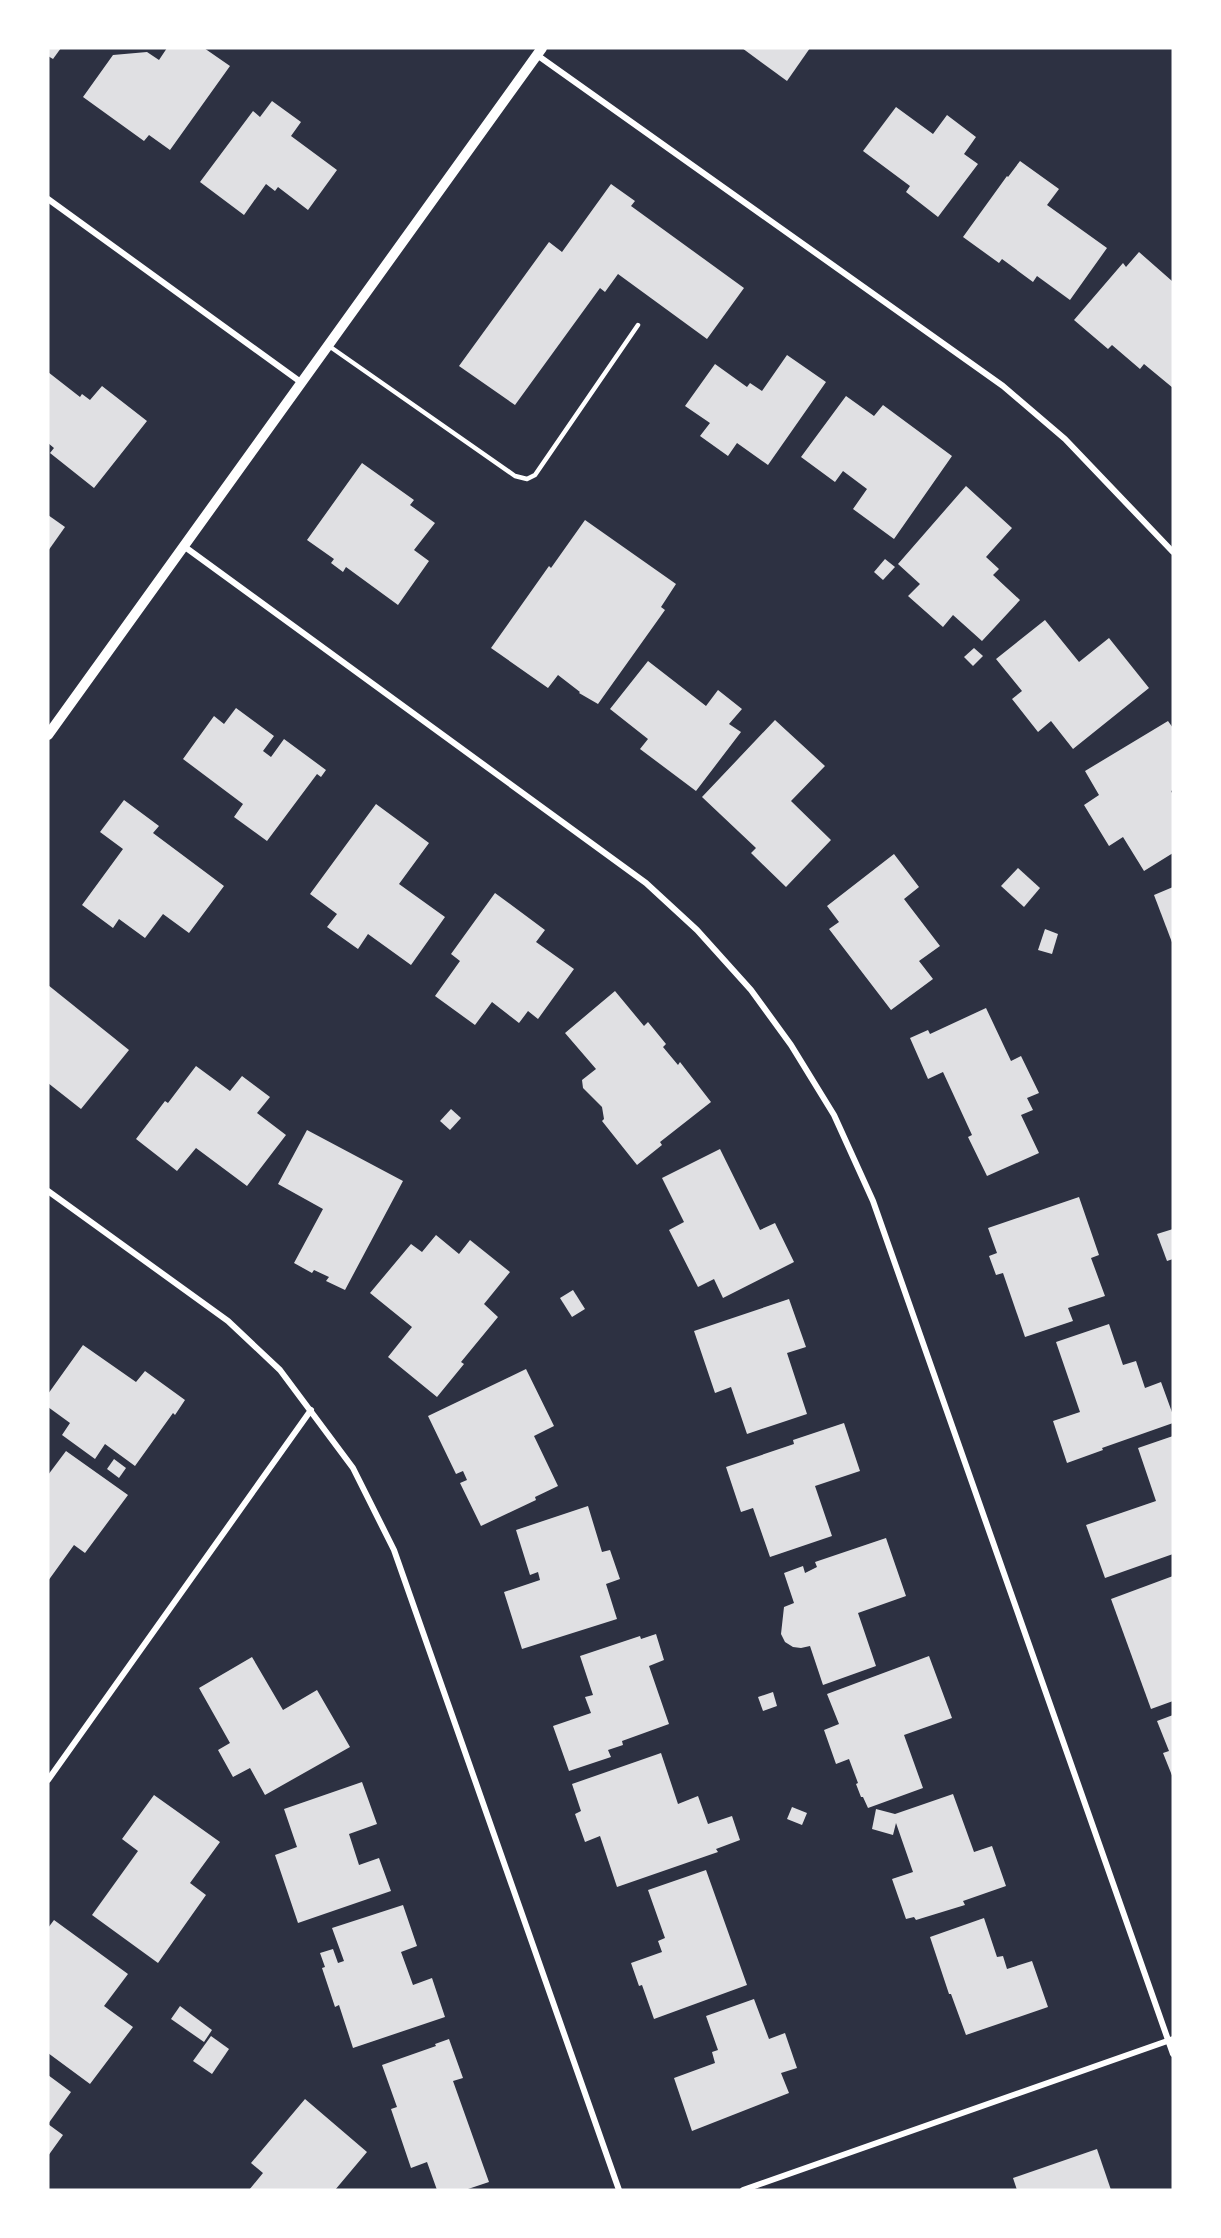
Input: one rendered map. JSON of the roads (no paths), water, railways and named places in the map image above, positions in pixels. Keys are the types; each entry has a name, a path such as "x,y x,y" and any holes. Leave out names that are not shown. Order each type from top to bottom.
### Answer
{"street":[{"path":"48,735 540,52 1003,386 1065,439 1173,552"},
{"path":"48,199 302,383"},
{"path":"185,547 646,883 697,930 751,990 791,1045 834,1115 873,1201 1171,2040 1173,2054"},
{"path":"48,1191 228,1321 280,1370 353,1468 394,1550 619,2190"},
{"path":"48,1780 311,1410"},
{"path":"743,2190 1171,2040"}],"lane":[{"path":"329,346 515,476 527,479 535,475 638,325"}]}
